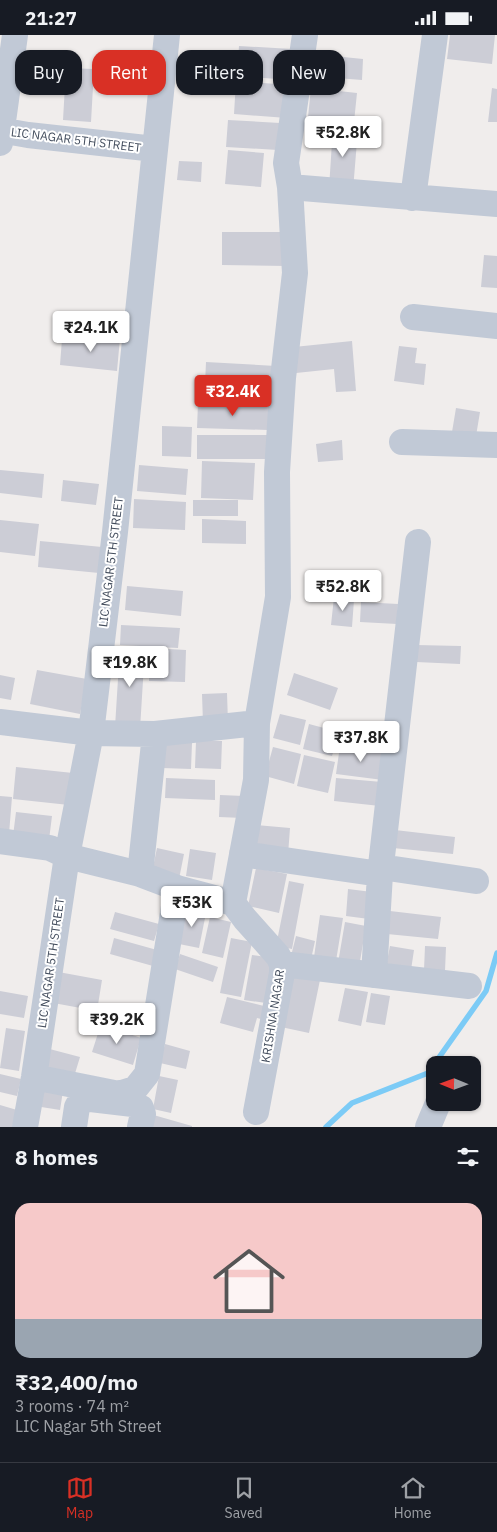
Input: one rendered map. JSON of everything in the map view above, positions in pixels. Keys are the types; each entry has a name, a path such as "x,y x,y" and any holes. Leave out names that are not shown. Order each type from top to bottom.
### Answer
{"street":[{"path":"155,149 167,35"},
{"path":"0,841 50,848 67,856 140,874 177,888 233,903 256,780 258,723 278,597 277,472 283,378 295,273 290,187 286,163 305,35"},
{"path":"413,198 434,35"},
{"path":"0,135 9,50"},
{"name":"LIC NAGAR 5TH STREET","path":"0,135 28,135 155,149 116,523 91,733 67,856 25,1127"},
{"path":"290,187 497,204"},
{"path":"413,317 497,326"},
{"path":"402,442 497,445"},
{"path":"374,975 380,870 418,543"},
{"path":"0,722 91,733 155,734 258,723"},
{"path":"140,874 155,734"},
{"path":"242,854 476,881"},
{"path":"34,1077 119,1094 135,1089 147,1074 177,888"},
{"name":"KRISHNA NAGAR","path":"233,903 278,956 282,964 282,973 256,1112"},
{"path":"282,964 469,986"},
{"path":"74,1127 76,1107 82,1098 132,1103 141,1107 145,1121"},
{"path":"428,1127 435,1111"}],"building":[{"path":"450,35 495,35 492,64 447,59"},
{"path":"239,46 292,49 273,50 273,79 263,78 263,50 239,50"},
{"path":"345,57 363,59 362,80 345,79"},
{"path":"82,69 92,69 91,122 63,120 64,95 82,95"},
{"path":"263,83 273,84 273,95 288,95 287,118 234,114 235,95 263,95"},
{"path":"492,88 497,89 497,122 488,122"},
{"path":"345,92 357,93 354,122 308,117 310,95 345,95"},
{"path":"228,120 280,123 278,150 226,147"},
{"path":"333,127 358,129 353,190 329,188"},
{"path":"228,150 264,153 261,187 225,184"},
{"path":"179,161 202,162 201,182 177,180"},
{"path":"222,232 287,232 287,266 222,265"},
{"path":"484,255 497,256 497,288 481,287"},
{"path":"89,335 120,338 117,371 60,365 62,339 89,342"},
{"path":"352,341 356,391 336,392 334,369 296,373 294,347"},
{"path":"399,346 417,348 415,363 426,364 424,385 394,381"},
{"path":"206,362 276,366 274,388 205,384"},
{"path":"198,403 269,406 268,430 197,428"},
{"path":"456,408 480,412 475,442 451,438"},
{"path":"162,426 192,427 191,457 162,456"},
{"path":"197,435 267,435 267,459 197,459"},
{"path":"342,440 343,460 318,462 316,444"},
{"path":"202,461 255,463 253,500 201,498"},
{"path":"139,465 188,469 186,495 137,491"},
{"path":"0,470 44,474 42,498 0,493"},
{"path":"63,480 99,484 96,505 61,501"},
{"path":"134,499 186,502 185,530 133,528"},
{"path":"193,500 238,500 238,516 193,516"},
{"path":"202,519 246,521 246,544 202,543"},
{"path":"0,520 39,524 35,556 0,552"},
{"path":"40,541 102,547 99,573 38,567"},
{"path":"127,586 183,591 181,616 125,610"},
{"path":"334,597 354,600 352,627 331,625"},
{"path":"361,602 398,604 397,624 360,622"},
{"path":"121,625 180,628 178,648 120,645"},
{"path":"416,645 461,646 460,664 416,662"},
{"path":"120,647 145,648 140,729 115,727"},
{"path":"151,648 186,650 185,682 149,681"},
{"path":"37,670 87,679 80,714 30,704"},
{"path":"294,673 338,688 330,710 287,695"},
{"path":"0,675 15,678 11,700 0,698"},
{"path":"227,693 228,723 203,723 202,694"},
{"path":"280,714 306,720 300,745 273,738"},
{"path":"309,724 339,732 332,756 303,749"},
{"path":"196,741 222,741 221,769 195,768"},
{"path":"163,742 192,743 191,769 162,768"},
{"path":"340,746 386,751 383,780 336,774"},
{"path":"273,747 301,754 294,784 265,776"},
{"path":"304,755 335,762 328,793 297,786"},
{"path":"16,767 73,773 69,805 13,799"},
{"path":"166,778 215,780 215,800 165,798"},
{"path":"336,778 382,782 380,806 334,801"},
{"path":"220,795 244,796 243,818 219,817"},
{"path":"0,796 12,797 9,834 0,834"},
{"path":"16,812 52,816 49,840 13,836"},
{"path":"256,825 290,828 288,855 253,851"},
{"path":"395,830 455,837 453,854 393,848"},
{"path":"157,848 184,854 179,879 152,872"},
{"path":"190,849 216,853 212,880 186,876"},
{"path":"256,868 287,874 279,913 248,906"},
{"path":"289,881 304,884 292,949 276,946"},
{"path":"348,889 372,892 369,919 346,916"},
{"path":"186,908 206,913 199,948 179,944"},
{"path":"390,911 441,917 438,939 387,934"},
{"path":"115,912 159,924 154,941 110,929"},
{"path":"320,915 343,918 335,967 313,964"},
{"path":"210,917 231,922 223,958 202,953"},
{"path":"345,922 366,926 359,967 338,963"},
{"path":"296,936 315,941 310,964 291,956"},
{"path":"114,938 157,950 153,966 110,954"},
{"path":"231,938 252,942 241,997 220,993"},
{"path":"390,946 414,950 411,970 386,966"},
{"path":"425,946 446,947 445,971 424,970"},
{"path":"180,954 218,967 213,982 175,969"},
{"path":"252,955 274,958 266,1003 244,1000"},
{"path":"53,971 102,980 97,1011 48,1002"},
{"path":"292,974 320,980 309,1033 281,1027"},
{"path":"345,988 368,992 361,1026 338,1021"},
{"path":"0,991 28,996 24,1018 0,1014"},
{"path":"371,993 390,996 385,1025 366,1022"},
{"path":"227,997 268,1007 265,1020 257,1018 253,1032 220,1023"},
{"path":"101,1024 141,1038 133,1065 92,1052"},
{"path":"6,1028 25,1031 19,1071 0,1068"},
{"path":"165,1044 190,1051 186,1069 160,1063"},
{"path":"42,1047 80,1057 73,1080 36,1070"},
{"path":"0,1074 21,1079 17,1096 0,1092"},
{"path":"159,1076 178,1080 171,1113 153,1109"},
{"path":"37,1087 63,1091 60,1110 35,1106"},
{"path":"0,1105 17,1110 12,1127 0,1127"},
{"path":"150,1114 192,1126 192,1127 146,1127"}],"waterway":[{"path":"326,1127 352,1103 428,1073 486,991 497,953"}]}
